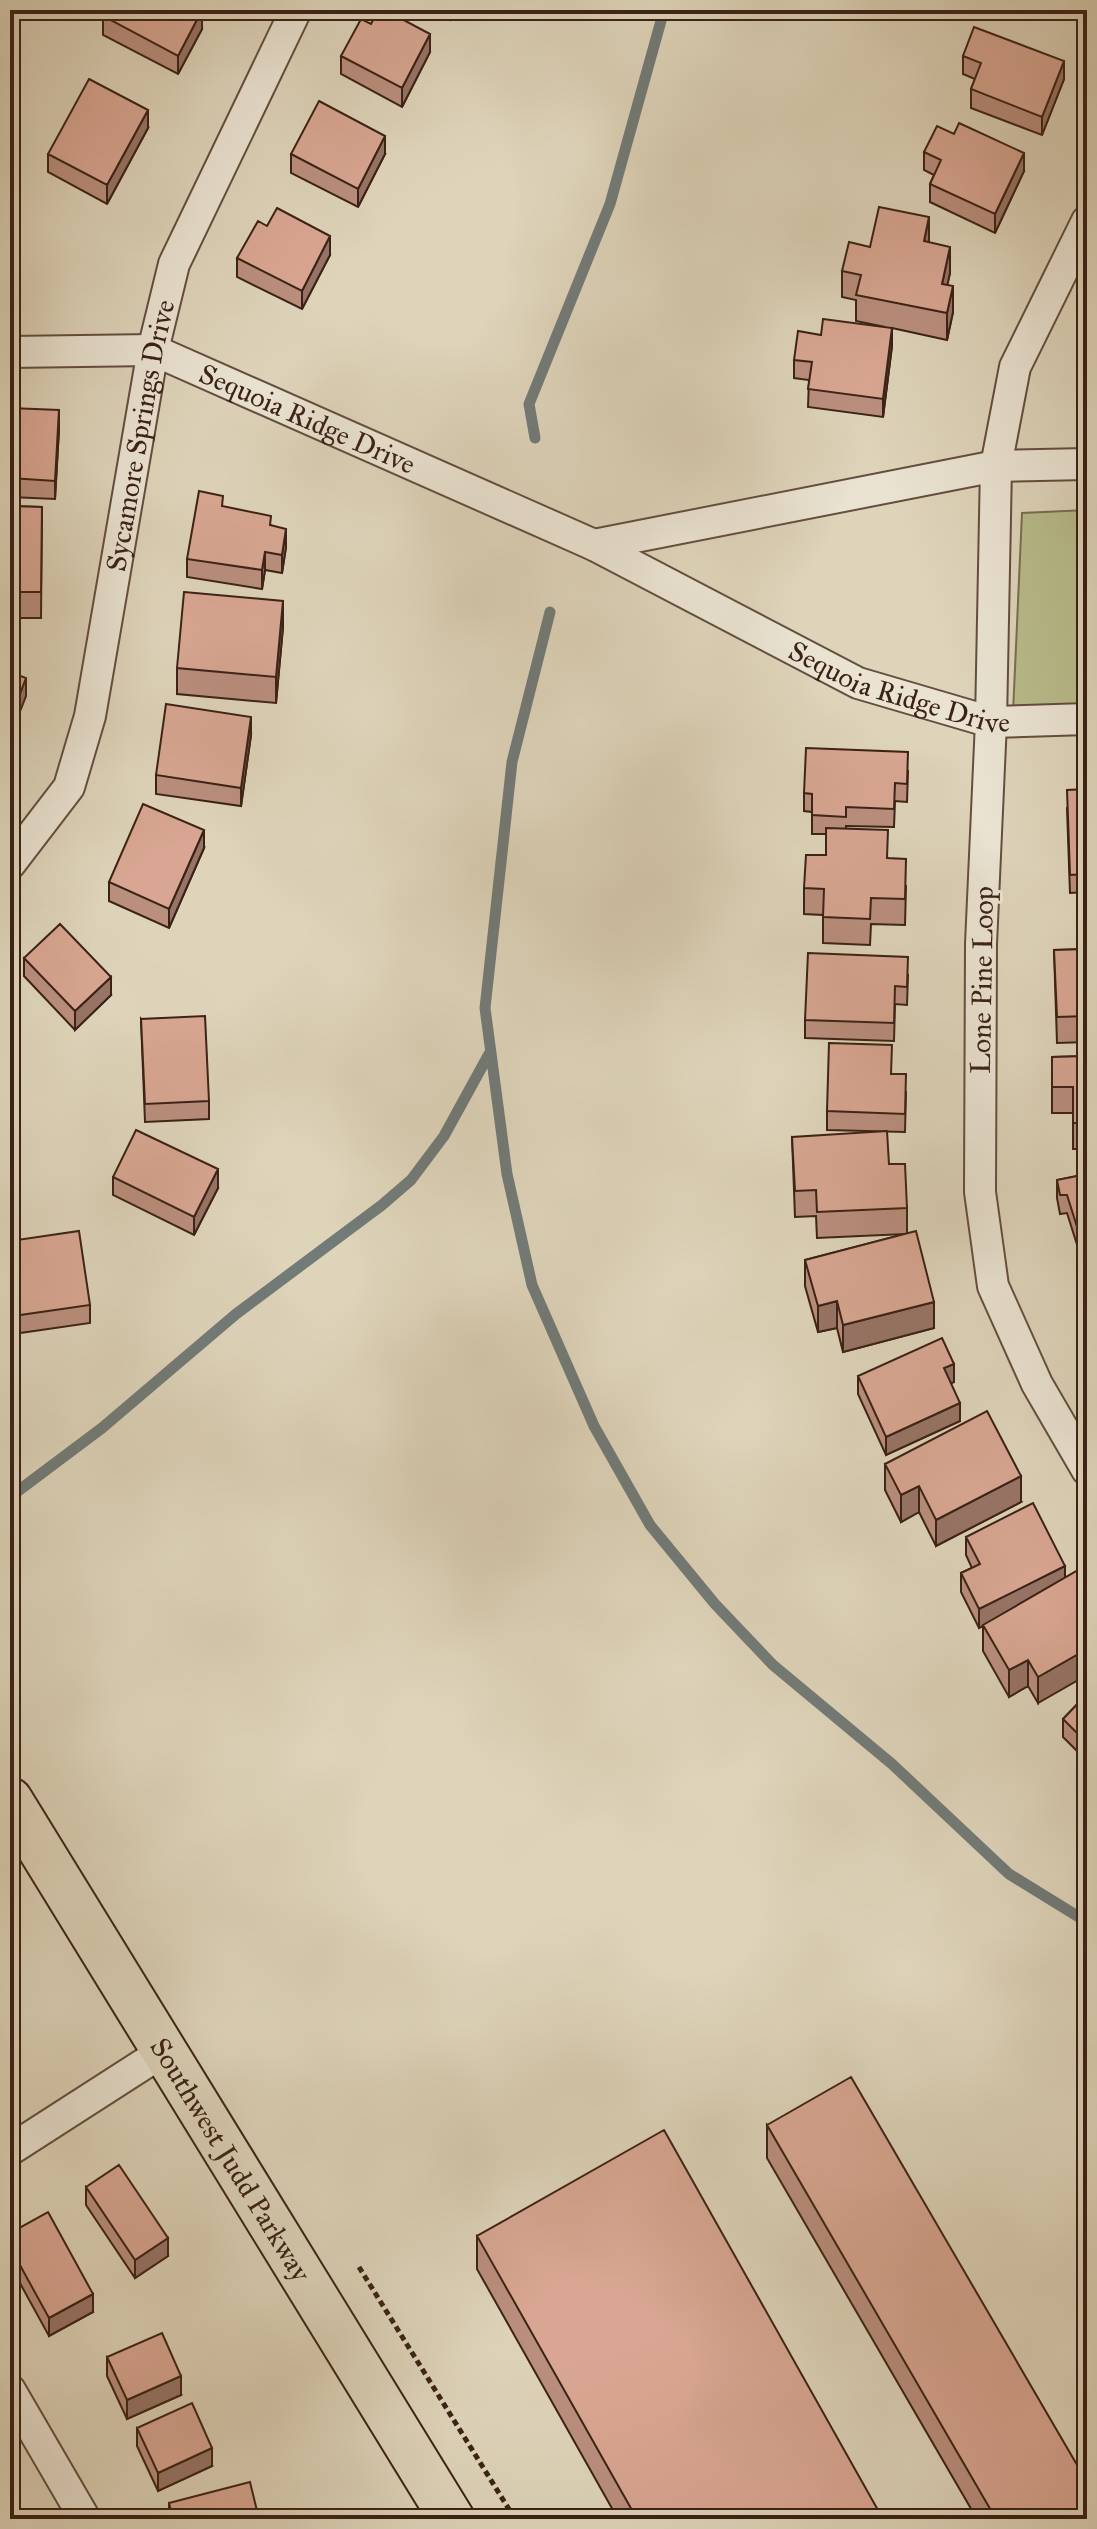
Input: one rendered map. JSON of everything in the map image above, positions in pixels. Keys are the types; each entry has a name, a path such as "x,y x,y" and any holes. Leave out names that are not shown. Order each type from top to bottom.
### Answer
{"highway":[{"name":"Southwest Judd Parkway","path":"10,1800 452,2519"}],"street":[{"name":"Sycamore Springs Drive","path":"10,864 69,787 90,716 153,350 174,264 296,10"},
{"name":"Lone Pine Loop","path":"1087,221 1015,367 996,466 991,722 981,944 980,1192 993,1286 1037,1384 1087,1470"},
{"name":"Sequoia Ridge Drive","path":"10,352 153,350 594,545 858,683 991,722 1087,719"},
{"path":"594,545 996,466 1087,464"},
{"path":"10,2150 164,2051"},
{"path":"10,2390 85,2519"}],"path":[{"path":"359,2267 515,2519"}],"green space":[{"path":"1087,510 1087,710 1013,713 1022,513"}],"building":[{"path":"107,10 202,10 178,56 103,16"},
{"path":"378,10 385,10 430,34 402,88 341,56 361,19 371,24"},
{"path":"974,27 1064,61 1042,117 971,89 981,63 963,56"},
{"path":"89,79 148,110 107,185 48,154"},
{"path":"319,101 385,136 358,189 291,154"},
{"path":"959,123 1024,153 995,214 930,184 941,160 924,152 937,126 954,134"},
{"path":"879,207 929,217 924,241 950,247 942,284 953,286 947,313 856,295 861,275 842,271 849,242 870,247"},
{"path":"277,208 330,236 302,291 237,258 258,221 267,226"},
{"path":"823,319 892,328 883,399 808,389 812,362 794,360 798,331 821,335"},
{"path":"10,408 59,410 55,481 10,478"},
{"path":"199,491 223,496 222,506 271,516 270,525 286,529 282,555 265,552 262,570 187,559"},
{"path":"10,506 42,507 41,592 10,592"},
{"path":"184,592 283,601 276,677 177,668"},
{"path":"10,672 26,678 10,719"},
{"path":"166,704 251,717 241,788 156,775"},
{"path":"806,748 908,752 907,784 895,783 894,809 846,807 846,817 812,815 812,794 804,793"},
{"path":"1087,789 1087,874 1070,875 1067,790"},
{"path":"143,804 204,830 169,909 109,882"},
{"path":"826,828 888,830 887,858 906,859 905,899 871,898 870,919 823,917 824,889 804,888 806,855 826,855"},
{"path":"60,924 111,977 75,1011 24,958"},
{"path":"1087,949 1087,1016 1057,1017 1054,950"},
{"path":"808,953 908,957 907,987 895,986 894,1023 805,1020"},
{"path":"205,1016 209,1101 145,1104 141,1019"},
{"path":"829,1043 892,1045 891,1074 906,1074 905,1114 827,1111"},
{"path":"1087,1056 1087,1123 1073,1123 1073,1087 1052,1087 1052,1057"},
{"path":"136,1130 218,1169 194,1217 113,1177"},
{"path":"887,1131 889,1164 905,1164 907,1208 817,1212 816,1190 795,1191 792,1137"},
{"path":"1087,1174 1087,1231 1079,1233 1067,1195 1060,1195 1057,1180"},
{"path":"79,1231 90,1305 13,1316 10,1241"},
{"path":"916,1231 934,1302 843,1325 837,1301 818,1306 805,1260"},
{"path":"942,1338 954,1364 944,1368 960,1403 886,1437 858,1376"},
{"path":"987,1411 1021,1476 936,1520 919,1486 901,1495 885,1464"},
{"path":"1033,1503 1065,1566 979,1609 961,1573 980,1564 966,1537"},
{"path":"1080,1569 1087,1582 1087,1649 1038,1677 1028,1660 1009,1670 983,1625"},
{"path":"1087,1694 1087,1743 1063,1719"},
{"path":"851,2077 1087,2482 1087,2519 996,2519 767,2125"},
{"path":"664,2130 883,2519 637,2519 477,2236"},
{"path":"119,2165 168,2238 135,2260 86,2187"},
{"path":"48,2212 93,2294 49,2318 10,2247 10,2233"},
{"path":"162,2333 181,2376 127,2400 107,2357"},
{"path":"192,2403 212,2448 158,2473 137,2428"},
{"path":"250,2482 259,2519 173,2519 169,2503"}],"waterway":[{"path":"535,438 529,404 610,204 664,10"},
{"path":"550,612 512,762 485,1008 507,1174 532,1285 594,1426 650,1525 715,1604 773,1665 892,1764 1009,1874 1087,1922"},
{"path":"10,1497 102,1428 236,1314 411,1180 444,1136 489,1054"}]}
